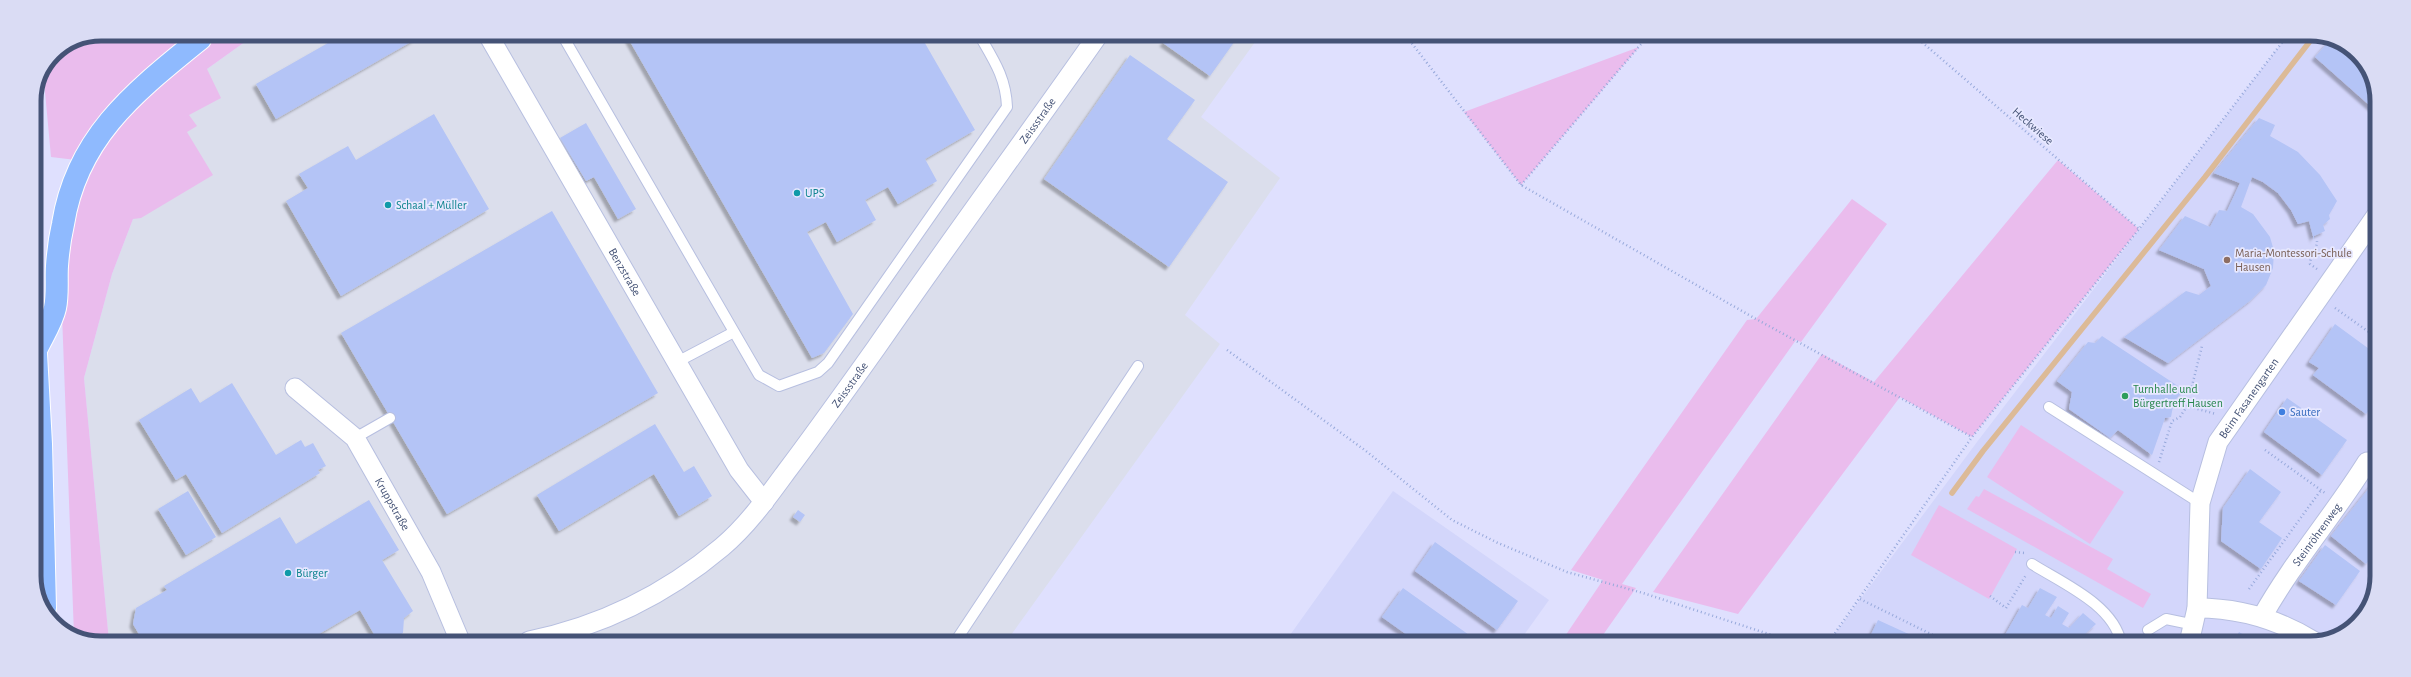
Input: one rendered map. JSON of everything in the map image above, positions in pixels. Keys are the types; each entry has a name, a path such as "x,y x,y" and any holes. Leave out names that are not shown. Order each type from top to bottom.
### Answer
{"highway":[{"path":"41,339 55,308 57,264 63,222 72,185 85,155 104,126 130,98 198,41"},
{"path":"41,493 45,595"}],"street":[{"name":"Benzstraße","path":"492,41 739,470 764,502"},
{"name":"Zeissstraße","path":"555,636 604,620 645,601 686,576 724,545 764,502 821,425 1094,41"},
{"name":"Beim Fasanengarten","path":"2191,636 2196,616 2200,503 2218,442 2370,225"},
{"name":"Kruppstraße","path":"296,388 355,438 431,572 458,636"},
{"name":"Steinröhrenweg","path":"2262,617 2275,594 2340,504 2367,462 2370,464"},
{"path":"2196,616 2225,608 2262,617 2298,631 2306,636"}],"lane":[{"path":"566,41 759,375 779,386 818,372 828,364 1007,107 1007,89 1000,72 983,41"},
{"path":"677,362 734,332"},
{"path":"959,636 1138,366"},
{"path":"2049,407 2200,503"},
{"path":"355,438 390,418"},
{"path":"2032,564 2103,609 2120,636"},
{"path":"2148,630 2166,619 2196,616"}],"path":[{"path":"1410,41 1521,185 1742,311 1972,437"},
{"path":"1521,185 1644,41"},
{"name":"Heckwiese","path":"1921,41 2139,229"},
{"path":"1832,636 1972,437 2139,229 2283,41"},
{"path":"2310,264 2317,241"},
{"path":"2320,297 2370,333"},
{"path":"2155,475 2172,421 2180,417 2187,406 2202,346"},
{"path":"1226,350 1366,451 1459,523 1498,543 1567,572 1643,593 1776,636"},
{"path":"2187,406 2234,419"},
{"path":"2265,450 2340,504"},
{"path":"2249,589 2321,490"},
{"path":"1990,596 2006,608 2032,564"},
{"path":"1860,598 1935,636"},
{"path":"2356,614 2364,604"}],"shaded area":[{"path":"185,41 76,160 51,157 44,83 51,67 58,58 67,51 89,42"},
{"path":"214,41 246,41 207,69 221,98 189,115 197,126 187,132 213,175 141,218 133,219 112,274 84,378 109,636 85,634 74,630 62,314 74,208 91,163 125,115 192,57"},
{"path":"246,41 1256,41 1201,117 1280,178 1185,315 1220,344 1010,636 109,636 84,378 112,274 133,219 187,131 189,115 207,69"},
{"path":"2283,41 2310,41 2326,43 2337,47 2350,56 2362,71 2368,85 2370,97 2370,576 2368,592 2364,603 2355,616 2347,624 2330,633 2310,636 1833,636 1977,442"},
{"path":"1639,47 1521,185 1464,112"},
{"path":"2058,160 2139,229 1972,437 1900,397 1738,614 1653,592 1822,354 1874,382"},
{"path":"1852,199 1887,224 1801,342 1796,340 1622,584 1636,588 1602,636 1565,636 1603,580 1571,570 1747,320 1756,319"},
{"path":"2021,425 2124,492 2090,544 1987,477"},
{"path":"1984,489 2113,559 2107,569 2151,594 2143,608 1967,509 1976,496 1979,497"},
{"path":"1393,491 1549,600 1523,636 1289,636"},
{"path":"1939,505 2017,549 1989,599 1911,555"}],"building":[{"path":"331,41 412,41 276,119 256,84"},
{"name":"UPS","path":"630,41 924,41 975,130 925,159 937,181 898,204 888,187 865,200 876,220 837,242 826,222 807,232 853,314 824,353 812,358"},
{"path":"1165,41 1235,41 1210,76 1163,43"},
{"path":"2327,43 2337,47 2350,56 2362,71 2368,85 2370,106 2315,57"},
{"path":"1130,55 1195,100 1167,139 1228,182 1169,267 1044,179"},
{"name":"Schaal + Müller","path":"434,114 489,209 341,296 286,201 308,188 299,174 348,146 356,160"},
{"path":"2259,118 2275,125 2270,136 2298,152 2320,175 2337,201 2329,215 2330,219 2323,225 2325,231 2314,236 2314,240 2309,221 2298,224 2291,210 2278,193 2263,182 2252,177 2241,207 2253,214 2270,237 2274,251 2273,268 2266,285 2251,300 2168,363 2124,337 2186,291 2199,295 2211,286 2204,269 2159,250 2185,216 2210,227 2219,210 2227,211 2240,183 2214,173"},
{"path":"586,123 636,209 618,219 594,177 586,181 560,138"},
{"path":"552,211 658,393 447,514 341,333"},
{"path":"2335,324 2370,350 2370,409 2366,414 2313,375 2319,368 2309,362"},
{"name":"Turnhalle und Bürgertreff Hausen","path":"2102,336 2184,390 2174,401 2171,417 2165,418 2152,455 2118,430 2110,438 2069,409 2072,392 2057,381 2088,342 2095,343"},
{"path":"232,383 276,455 301,440 305,447 313,443 326,466 318,470 320,473 222,533 186,474 176,480 139,420 191,388 200,403"},
{"path":"2287,398 2347,440 2322,475 2264,432"},
{"path":"655,424 684,472 694,466 712,496 679,516 654,474 559,531 537,495"},
{"path":"2250,469 2281,492 2259,522 2282,538 2261,569 2221,541 2223,508"},
{"path":"2370,487 2370,559 2366,564 2331,536"},
{"path":"188,491 216,537 186,555 158,509"},
{"name":"Bürger","path":"369,500 399,550 382,560 413,611 404,618 403,633 398,636 375,636 360,610 316,636 140,636 133,624 136,608 167,590 164,586 280,517 296,544"},
{"path":"798,510 805,515 800,522 793,517"},
{"path":"1435,542 1518,601 1497,630 1415,571"},
{"path":"2325,545 2360,571 2336,605 2299,581"},
{"path":"1403,588 1471,636 1409,636 1382,617"},
{"path":"2040,588 2057,597 2045,615 2051,618 2058,606 2069,613 2062,624 2069,628 2083,613 2096,624 2084,635 2086,636 2005,635 2022,605 2028,608"},
{"path":"1878,620 1913,636 1870,636"},
{"path":"2239,632 2246,636 2237,636"}],"waterway":[{"path":"1952,493 1983,451 2205,177 2310,41"}],"place":[{"name":"UPS","path":"797,193"},
{"name":"Schaal + Müller","path":"388,205"},
{"name":"Maria-Montessori-Schule Hausen","path":"2227,260"},
{"name":"Turnhalle und Bürgertreff Hausen","path":"2125,396"},
{"name":"Sauter","path":"2282,412"},
{"name":"Bürger","path":"288,573"}]}
